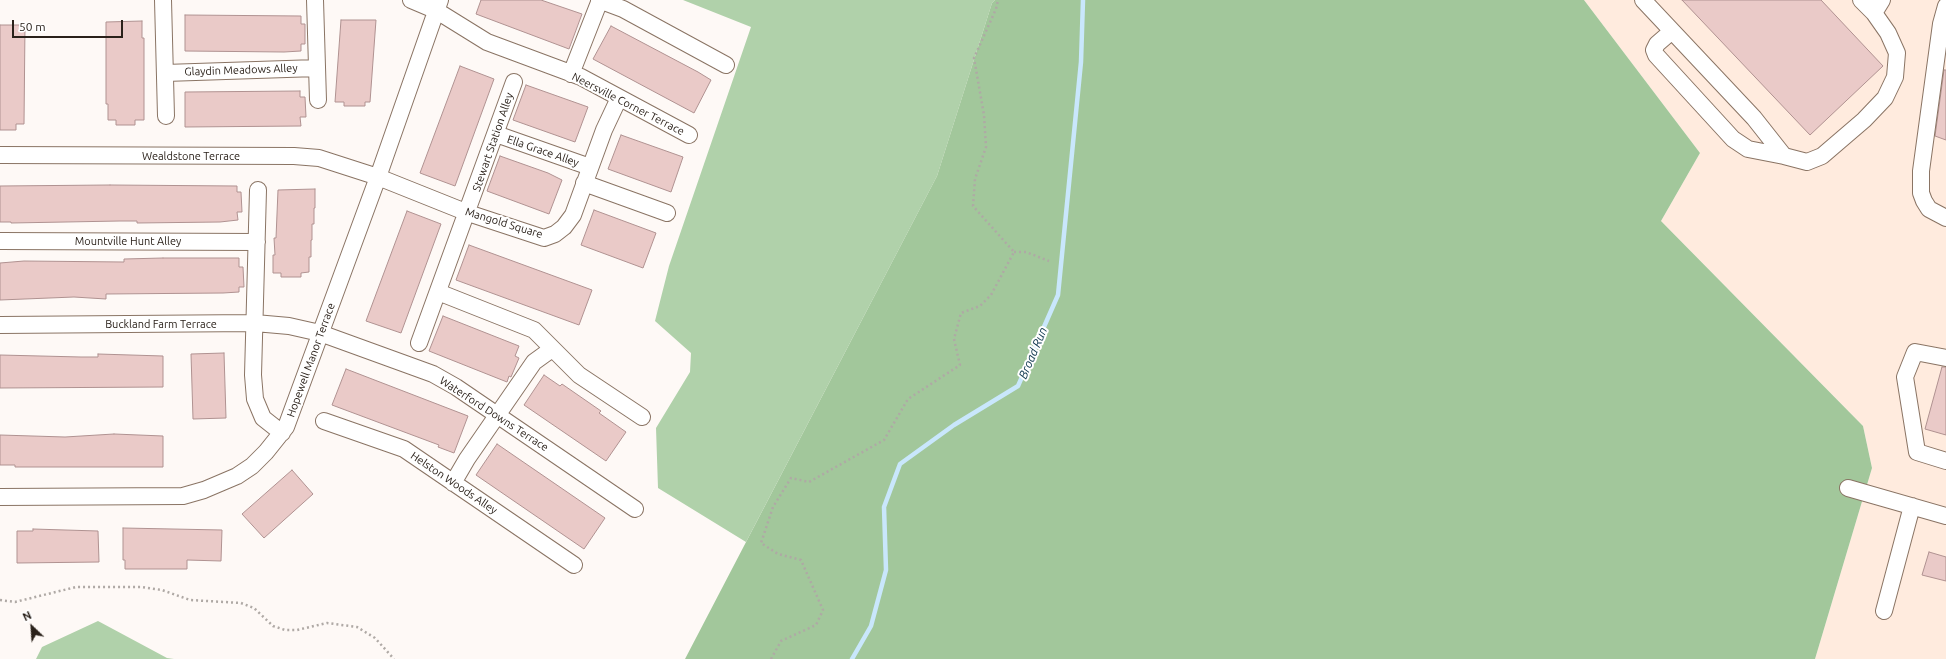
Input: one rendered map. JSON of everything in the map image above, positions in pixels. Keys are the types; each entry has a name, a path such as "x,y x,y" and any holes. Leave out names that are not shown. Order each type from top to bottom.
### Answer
{"street":[{"path":"162,0 166,116"},
{"path":"315,0 318,100"},
{"name":"Neersville Corner Terrace","path":"412,0 438,5 487,42 571,74 689,135"},
{"path":"571,74 599,0 623,9 726,65"},
{"path":"1643,0 1754,118 1784,156"},
{"path":"1672,31 1657,44 1654,50 1656,55 1733,139 1748,149 1807,162 1822,156 1864,120 1885,98 1895,77 1897,53 1878,6 1861,0"},
{"name":"Hopewell Manor Terrace","path":"0,497 183,496 204,490 237,476 252,466 282,433 286,427 378,177 438,5"},
{"path":"1946,6 1941,24 1921,171 1924,201 1930,209 1946,218"},
{"name":"Glaydin Meadows Alley","path":"165,73 317,68"},
{"name":"Stewart Station Alley","path":"419,342 468,213 514,82"},
{"name":"Mangold Square","path":"378,177 468,213 544,238 555,234 564,227 573,215 604,130 619,98"},
{"name":"Ella Grace Alley","path":"496,134 590,168"},
{"name":"Wealdstone Terrace","path":"0,155 294,156 319,158 378,177"},
{"path":"584,183 667,213"},
{"path":"258,190 255,399 263,418 282,433"},
{"name":"Mountville Hunt Alley","path":"0,241 257,242"},
{"path":"438,292 534,330 546,340 552,349 579,375 642,417"},
{"name":"Buckland Farm Terrace","path":"0,325 255,323 290,326 320,333"},
{"name":"Waterford Downs Terrace","path":"320,333 433,374 456,387 498,415 635,509"},
{"path":"453,483 467,459 534,362 552,349"},
{"path":"1946,358 1915,352 1906,376 1917,452 1946,460"},
{"name":"Helston Woods Alley","path":"324,421 404,449 574,565"},
{"path":"1848,488 1946,516"},
{"path":"1884,611 1912,506"}],"path":[{"path":"998,0 996,9 974,58 984,115 986,147 975,179 973,206 1014,252 1026,252 1049,261"},
{"path":"771,659 781,641 816,625 823,610 800,560 778,554 762,543 772,507 791,478 809,482 884,440 908,399 960,365 954,339 961,313 980,306 991,295 1014,252"},
{"path":"0,600 15,602 76,587 142,587 162,590 190,600 241,604 254,608 274,626 285,630 297,630 327,623 357,627 375,638 394,659"}],"shaded area":[{"path":"1584,0 1946,0 1946,659 1815,659 1872,468 1863,426 1661,221 1700,153"}],"green space":[{"path":"683,0 995,0 992,3 937,176 746,542 658,488 656,428 690,372 691,353 655,321 669,266 751,27"},
{"path":"995,0 1584,0 1700,153 1661,221 1863,426 1872,468 1815,659 685,659 937,176 992,3"},
{"path":"98,621 167,658 174,659 36,659 42,647"}],"building":[{"path":"481,0 541,0 582,14 569,49 476,14"},
{"path":"1682,0 1821,0 1883,66 1810,135"},
{"path":"185,15 301,16 301,24 305,24 305,44 301,44 301,51 284,52 185,51"},
{"path":"341,20 376,20 370,102 365,102 365,106 344,106 344,102 335,102"},
{"path":"142,21 142,38 144,38 144,120 135,120 135,125 116,125 116,120 108,120 108,104 106,104 106,22"},
{"path":"0,25 25,25 24,124 16,124 16,130 0,130"},
{"path":"611,26 711,80 694,113 593,59"},
{"path":"460,66 494,79 455,186 420,173"},
{"path":"1944,70 1946,70 1946,140 1935,136"},
{"path":"526,85 588,107 575,142 513,120"},
{"path":"300,91 300,97 305,97 306,117 300,117 301,126 185,127 185,92"},
{"path":"621,135 683,157 671,192 608,169"},
{"path":"500,156 548,173 562,180 549,214 487,191"},
{"path":"0,186 237,186 237,192 241,192 242,212 237,212 238,220 220,222 0,222"},
{"path":"315,189 314,224 312,224 309,272 301,273 301,277 281,277 281,273 273,273 278,190"},
{"path":"594,210 656,233 643,268 581,245"},
{"path":"407,211 441,224 401,333 366,321"},
{"path":"469,245 592,290 579,325 456,280"},
{"path":"239,258 239,267 243,267 244,287 239,287 239,292 223,293 106,294 106,299 74,297 0,300 0,263 24,261 124,262 124,259"},
{"path":"443,316 519,346 515,356 519,358 511,377 509,376 507,382 429,351"},
{"path":"224,353 226,418 193,419 191,354"},
{"path":"98,354 163,356 163,387 0,388 0,355 98,357"},
{"path":"1942,367 1946,367 1946,435 1925,429"},
{"path":"346,369 468,416 454,453 438,447 439,445 332,405"},
{"path":"544,375 560,386 562,384 601,411 599,413 626,432 606,461 524,405"},
{"path":"114,434 163,436 163,467 15,467 15,465 0,465 0,435 65,437"},
{"path":"497,444 605,518 584,549 476,475"},
{"path":"292,470 313,494 264,538 242,514"},
{"path":"123,528 222,530 221,561 187,560 187,569 125,569 125,560 123,560"},
{"path":"33,529 98,531 99,562 17,563 17,531 33,531"},
{"path":"1929,552 1946,557 1946,581 1922,575"}],"waterway":[{"name":"Broad Run","path":"852,659 871,626 886,570 884,507 900,464 954,425 1018,386 1058,295 1081,62 1083,0"}]}
